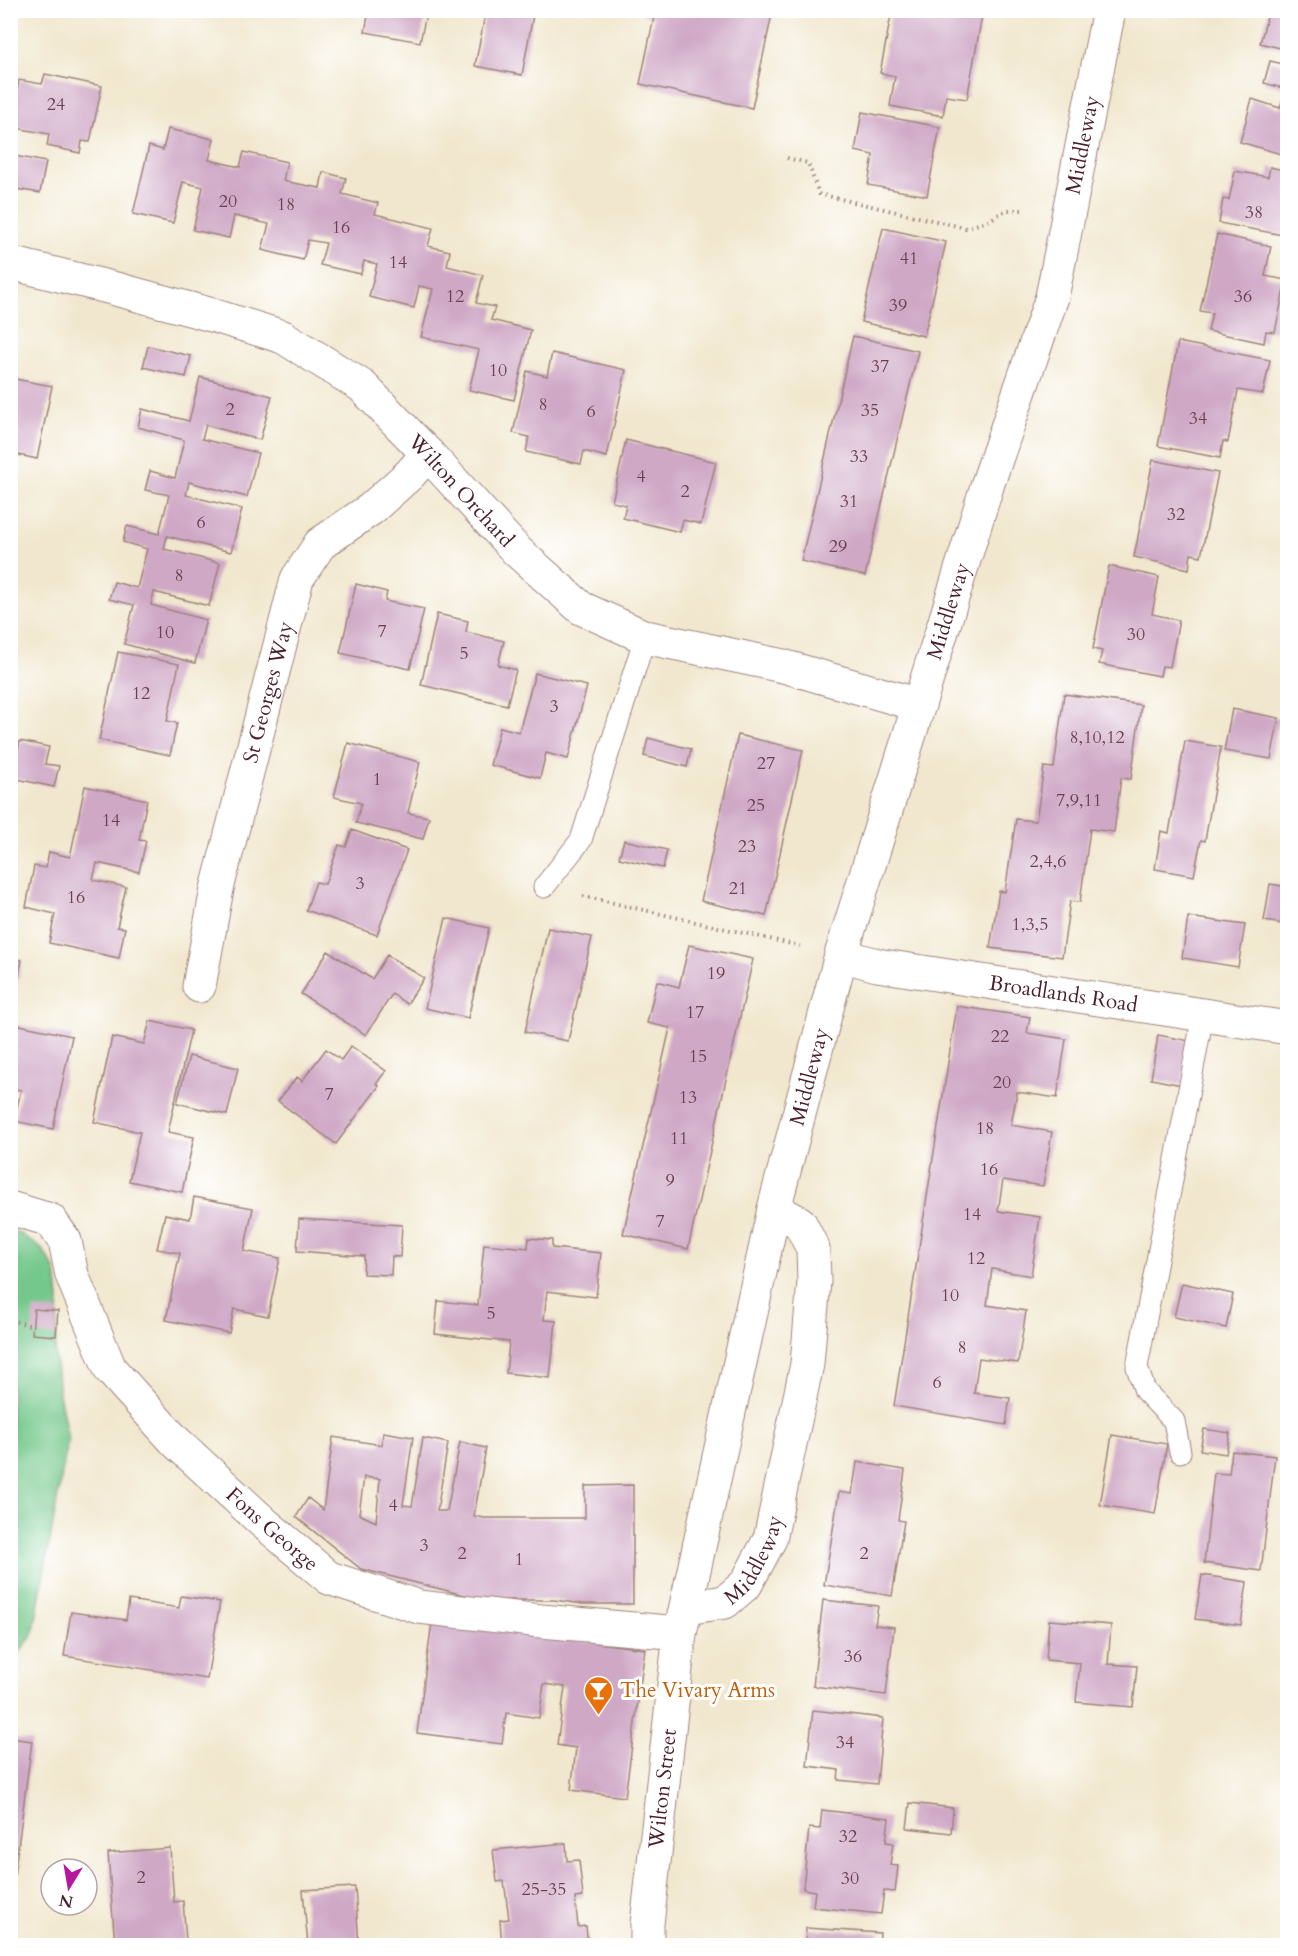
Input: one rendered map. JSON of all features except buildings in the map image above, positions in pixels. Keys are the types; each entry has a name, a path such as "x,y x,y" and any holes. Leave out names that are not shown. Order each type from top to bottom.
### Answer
{"street":[{"name":"Middleway","path":"683,1620 774,1209 841,955 988,483 1052,297 1108,10"},
{"name":"Wilton Orchard","path":"10,264 116,288 282,337 362,386 517,551 581,608 645,637 783,666 919,705"},
{"name":"St Georges Way","path":"198,986 217,889 297,579 320,544 371,509 410,474 428,454"},
{"name":"Broadlands Road","path":"841,955 877,965 1287,1028"},
{"name":"Fons George","path":"10,1208 50,1220 65,1241 72,1275 110,1369 175,1441 263,1522 329,1578 419,1607 541,1621 683,1620"},
{"name":"Middleway","path":"683,1620 725,1602 746,1584 770,1539 807,1364 814,1281 813,1249 800,1222 774,1209"},
{"name":"Wilton Street","path":"647,1946 647,1924 683,1620"}],"lane":[{"path":"544,887 581,840 645,637"},
{"path":"1180,1452 1174,1421 1145,1391 1137,1366 1203,1015"}],"path":[{"path":"787,158 808,163 819,194 966,228 1006,210 1025,210 1067,220"},
{"path":"544,887 841,955"},
{"path":"10,1320 33,1326"},
{"path":"10,1359 10,1377"}],"green space":[{"path":"11,1231 18,1232 43,1250 56,1271 59,1300 55,1353 59,1394 68,1439 33,1635 11,1662"}],"place":[{"name":"The Vivary Arms","path":"599,1716"}]}
